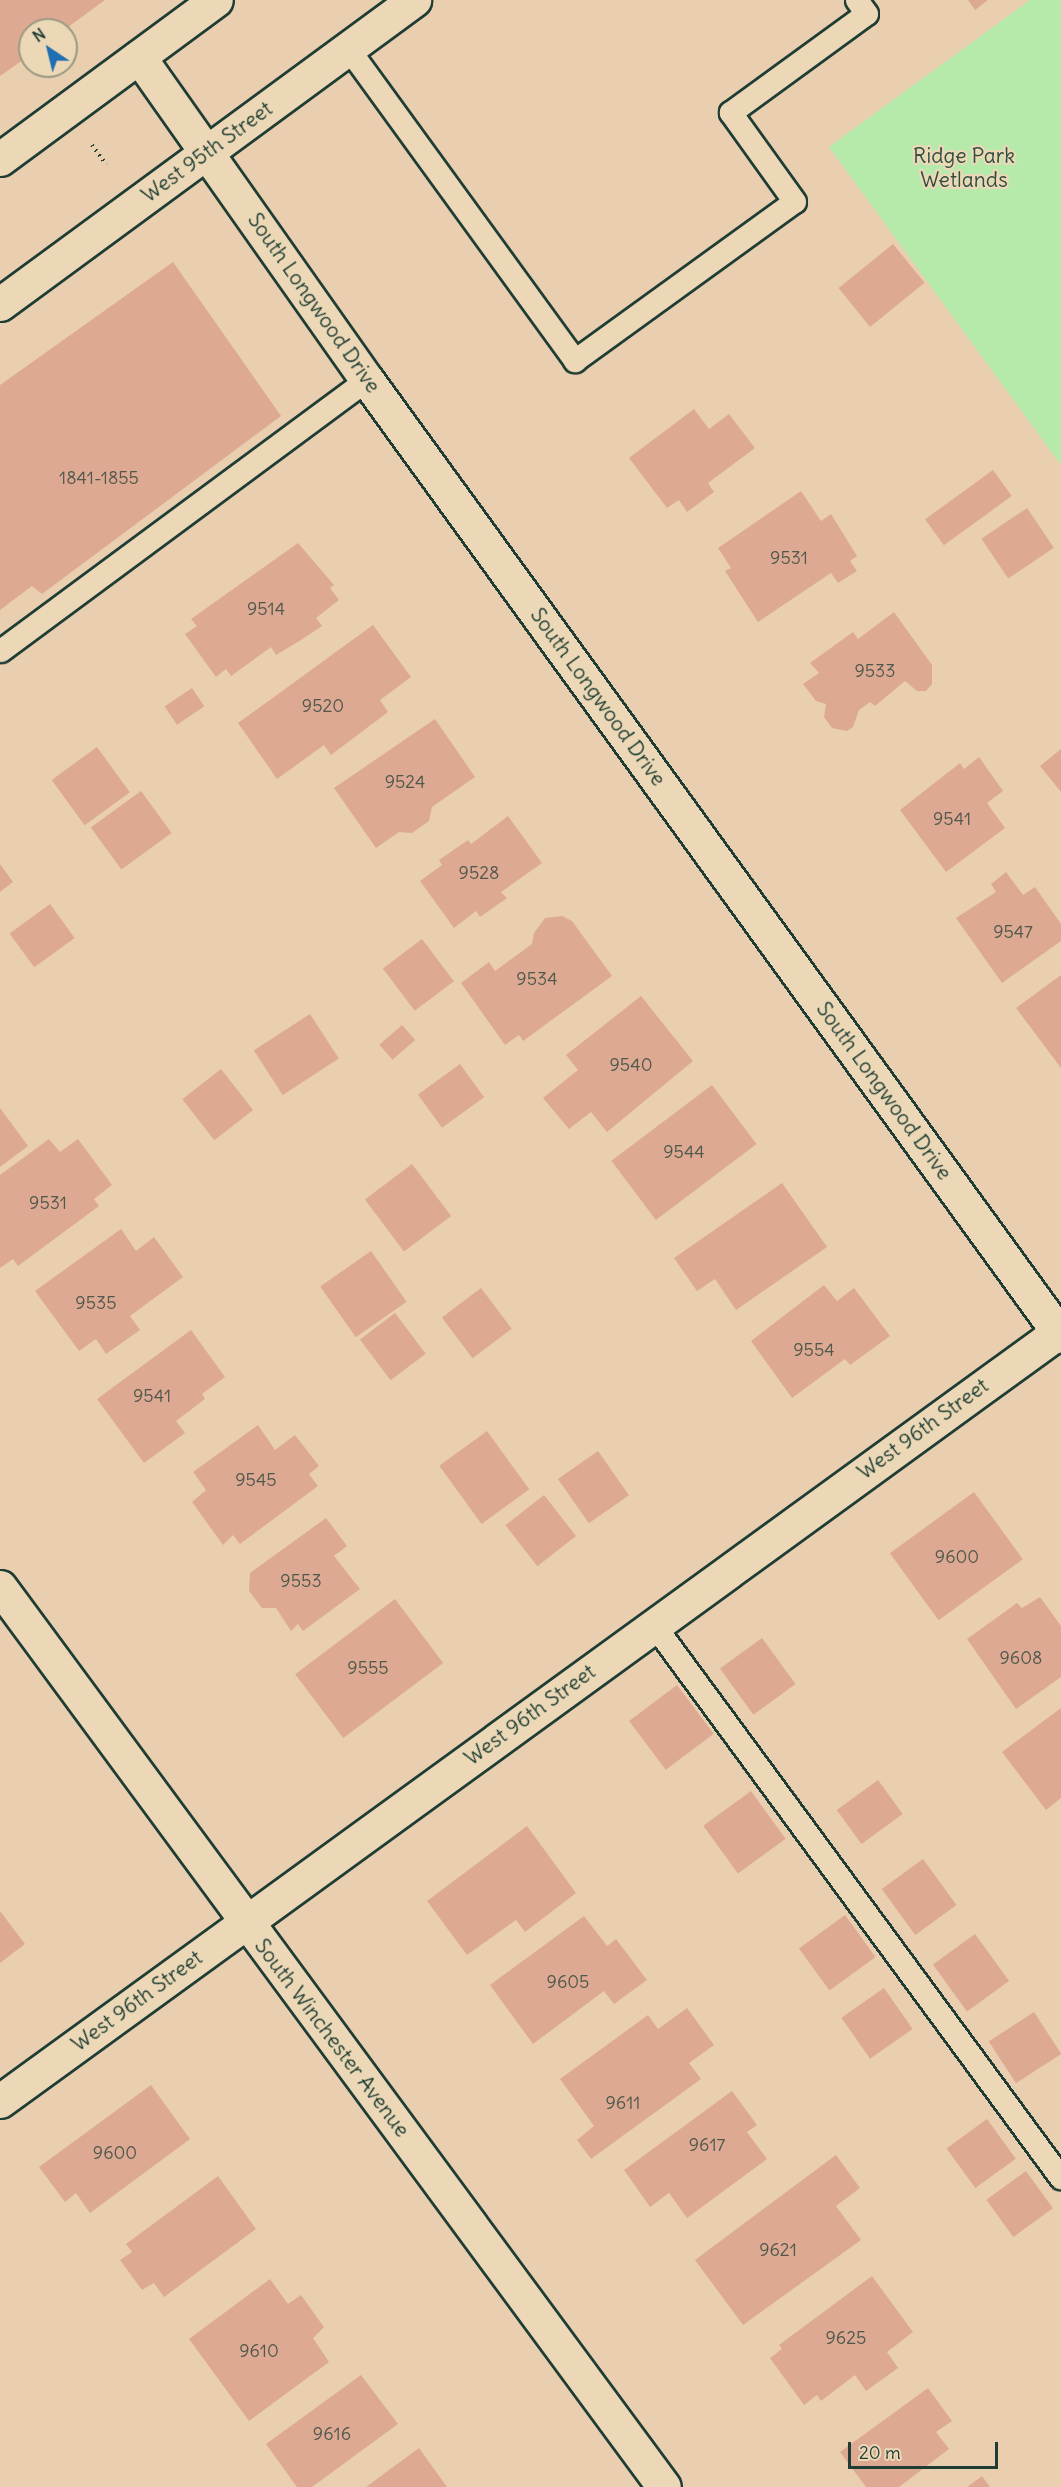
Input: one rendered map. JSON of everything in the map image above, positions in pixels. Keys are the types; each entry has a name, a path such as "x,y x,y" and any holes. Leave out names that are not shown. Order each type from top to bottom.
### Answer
{"street":[{"path":"0,159 216,0"},
{"name":"West 95th Street","path":"0,304 414,0"},
{"name":"South Longwood Drive","path":"139,57 367,380 1060,1332"},
{"name":"West 96th Street","path":"0,2101 1060,1332"},
{"name":"South Winchester Avenue","path":"0,1587 664,2487"}],"lane":[{"path":"348,48 575,361 795,202 731,113 867,14 857,0"},
{"path":"1,651 367,380"},
{"path":"654,1625 1061,2178"}],"path":[{"path":"89,141 106,164"}],"green space":[{"name":"Ridge Park Wetlands","path":"1030,0 1061,0 1061,465 829,147"}],"building":[{"path":"0,0 105,0 78,20 18,18 18,63 0,76"},
{"path":"968,0 988,0 975,10"},
{"path":"893,244 924,283 870,327 839,288"},
{"path":"173,262 281,416 42,594 32,586 0,610 0,385"},
{"path":"694,409 709,429 729,414 755,448 708,483 714,492 687,512 679,500 667,508 629,458"},
{"path":"993,470 1012,496 944,545 925,519"},
{"path":"801,491 821,521 831,514 857,556 850,561 857,571 838,583 831,573 758,622 725,571 731,568 718,548"},
{"path":"1027,508 1054,548 1008,579 981,539"},
{"path":"298,543 334,585 330,588 339,600 316,618 322,626 301,640 276,655 271,647 231,676 226,669 216,677 185,634 197,626 191,619"},
{"path":"894,612 932,665 932,684 926,691 917,691 905,681 875,706 870,702 859,710 853,727 847,731 832,728 824,717 826,704 816,701 803,684 819,673 810,663 853,632 858,639"},
{"path":"373,625 411,677 380,700 388,712 331,755 324,745 277,779 238,723"},
{"path":"192,688 204,706 177,725 165,706"},
{"path":"435,719 475,777 432,807 429,821 412,833 399,832 376,848 334,788"},
{"path":"97,747 130,792 85,825 52,780"},
{"path":"1061,749 1061,792 1040,766"},
{"path":"979,757 1003,791 987,803 1005,828 946,872 900,810 960,763 964,769"},
{"path":"141,791 172,833 121,870 91,827"},
{"path":"508,816 542,863 501,892 507,898 480,917 476,911 454,928 420,881 442,865 439,860 468,840 471,844"},
{"path":"0,864 13,882 0,892"},
{"path":"1006,872 1023,895 1035,887 1061,924 1061,941 1002,983 956,918 996,892 991,884"},
{"path":"50,904 75,938 34,967 10,933"},
{"path":"562,916 572,921 612,976 523,1041 519,1035 505,1045 461,983 489,962 495,971 532,944 534,933 545,918"},
{"path":"422,939 454,981 415,1011 383,968"},
{"path":"1061,975 1061,1068 1016,1008"},
{"path":"641,996 693,1061 607,1132 591,1112 569,1129 543,1098 578,1070 566,1055"},
{"path":"310,1014 339,1058 283,1095 254,1050"},
{"path":"402,1025 415,1040 392,1060 379,1045"},
{"path":"460,1064 484,1097 442,1128 418,1095"},
{"path":"221,1069 253,1110 214,1140 182,1099"},
{"path":"712,1085 757,1144 656,1220 611,1161"},
{"path":"0,1108 28,1146 0,1167"},
{"path":"49,1139 60,1152 78,1139 112,1185 94,1199 99,1206 18,1266 13,1259 0,1268 0,1175"},
{"path":"412,1164 451,1216 404,1251 365,1200"},
{"path":"782,1183 827,1247 736,1310 715,1279 697,1291 674,1258"},
{"path":"121,1229 136,1251 154,1237 183,1277 130,1316 140,1330 106,1354 96,1339 79,1351 35,1291"},
{"path":"371,1251 407,1302 356,1337 320,1287"},
{"path":"824,1285 837,1301 854,1288 890,1336 850,1365 845,1359 792,1398 751,1341"},
{"path":"481,1288 512,1329 473,1358 442,1317"},
{"path":"395,1313 426,1354 391,1380 360,1339"},
{"path":"191,1330 225,1377 202,1394 205,1399 176,1421 185,1433 144,1463 97,1399"},
{"path":"258,1425 275,1450 295,1435 319,1466 309,1474 318,1486 240,1544 233,1535 223,1545 192,1502 206,1490 193,1472"},
{"path":"487,1431 529,1489 482,1524 439,1466"},
{"path":"598,1451 629,1495 589,1523 558,1479"},
{"path":"974,1492 1023,1559 939,1620 890,1553"},
{"path":"544,1495 576,1536 537,1566 505,1525"},
{"path":"326,1518 347,1546 334,1556 360,1589 303,1631 298,1624 291,1631 276,1608 262,1608 249,1591 250,1573"},
{"path":"1040,1597 1061,1626 1061,1677 1016,1709 967,1639 1017,1603 1022,1608"},
{"path":"395,1599 443,1663 343,1738 295,1674"},
{"path":"762,1638 796,1684 753,1715 720,1669"},
{"path":"677,1685 714,1734 666,1770 629,1721"},
{"path":"1061,1708 1061,1798 1046,1810 1002,1752"},
{"path":"878,1780 903,1814 861,1844 837,1810"},
{"path":"751,1791 786,1839 738,1873 703,1826"},
{"path":"527,1826 576,1893 525,1932 516,1920 467,1955 427,1901"},
{"path":"923,1859 957,1905 915,1935 882,1889"},
{"path":"0,1911 25,1944 0,1963"},
{"path":"845,1915 876,1957 829,1991 799,1949"},
{"path":"584,1916 607,1946 616,1939 647,1980 614,2004 604,1991 533,2044 490,1985"},
{"path":"975,1934 1009,1981 967,2011 933,1965"},
{"path":"884,1988 913,2029 870,2059 841,2018"},
{"path":"687,2008 714,2045 689,2063 701,2079 591,2159 577,2140 594,2126 560,2079 648,2015 658,2029"},
{"path":"1034,2012 1061,2054 1016,2083 989,2041"},
{"path":"151,2085 190,2139 90,2213 76,2193 65,2202 39,2167"},
{"path":"732,2091 757,2125 747,2132 767,2159 687,2218 669,2193 650,2207 624,2170"},
{"path":"987,2119 1016,2159 975,2188 947,2148"},
{"path":"836,2155 860,2188 836,2206 861,2240 743,2325 695,2260"},
{"path":"1026,2171 1053,2208 1013,2237 986,2200"},
{"path":"218,2176 256,2229 164,2297 154,2283 142,2290 120,2260 132,2252 126,2244"},
{"path":"872,2276 913,2332 887,2352 898,2368 866,2391 855,2375 821,2401 817,2395 804,2405 770,2358 782,2349 779,2345"},
{"path":"270,2279 288,2304 301,2295 324,2327 313,2338 329,2362 249,2421 189,2339"},
{"path":"361,2375 398,2424 312,2487 297,2487 266,2444"},
{"path":"928,2388 952,2421 936,2432 949,2449 899,2487 866,2487 840,2452"},
{"path":"419,2448 447,2487 366,2487"},
{"path":"982,2476 990,2487 967,2487"}]}
